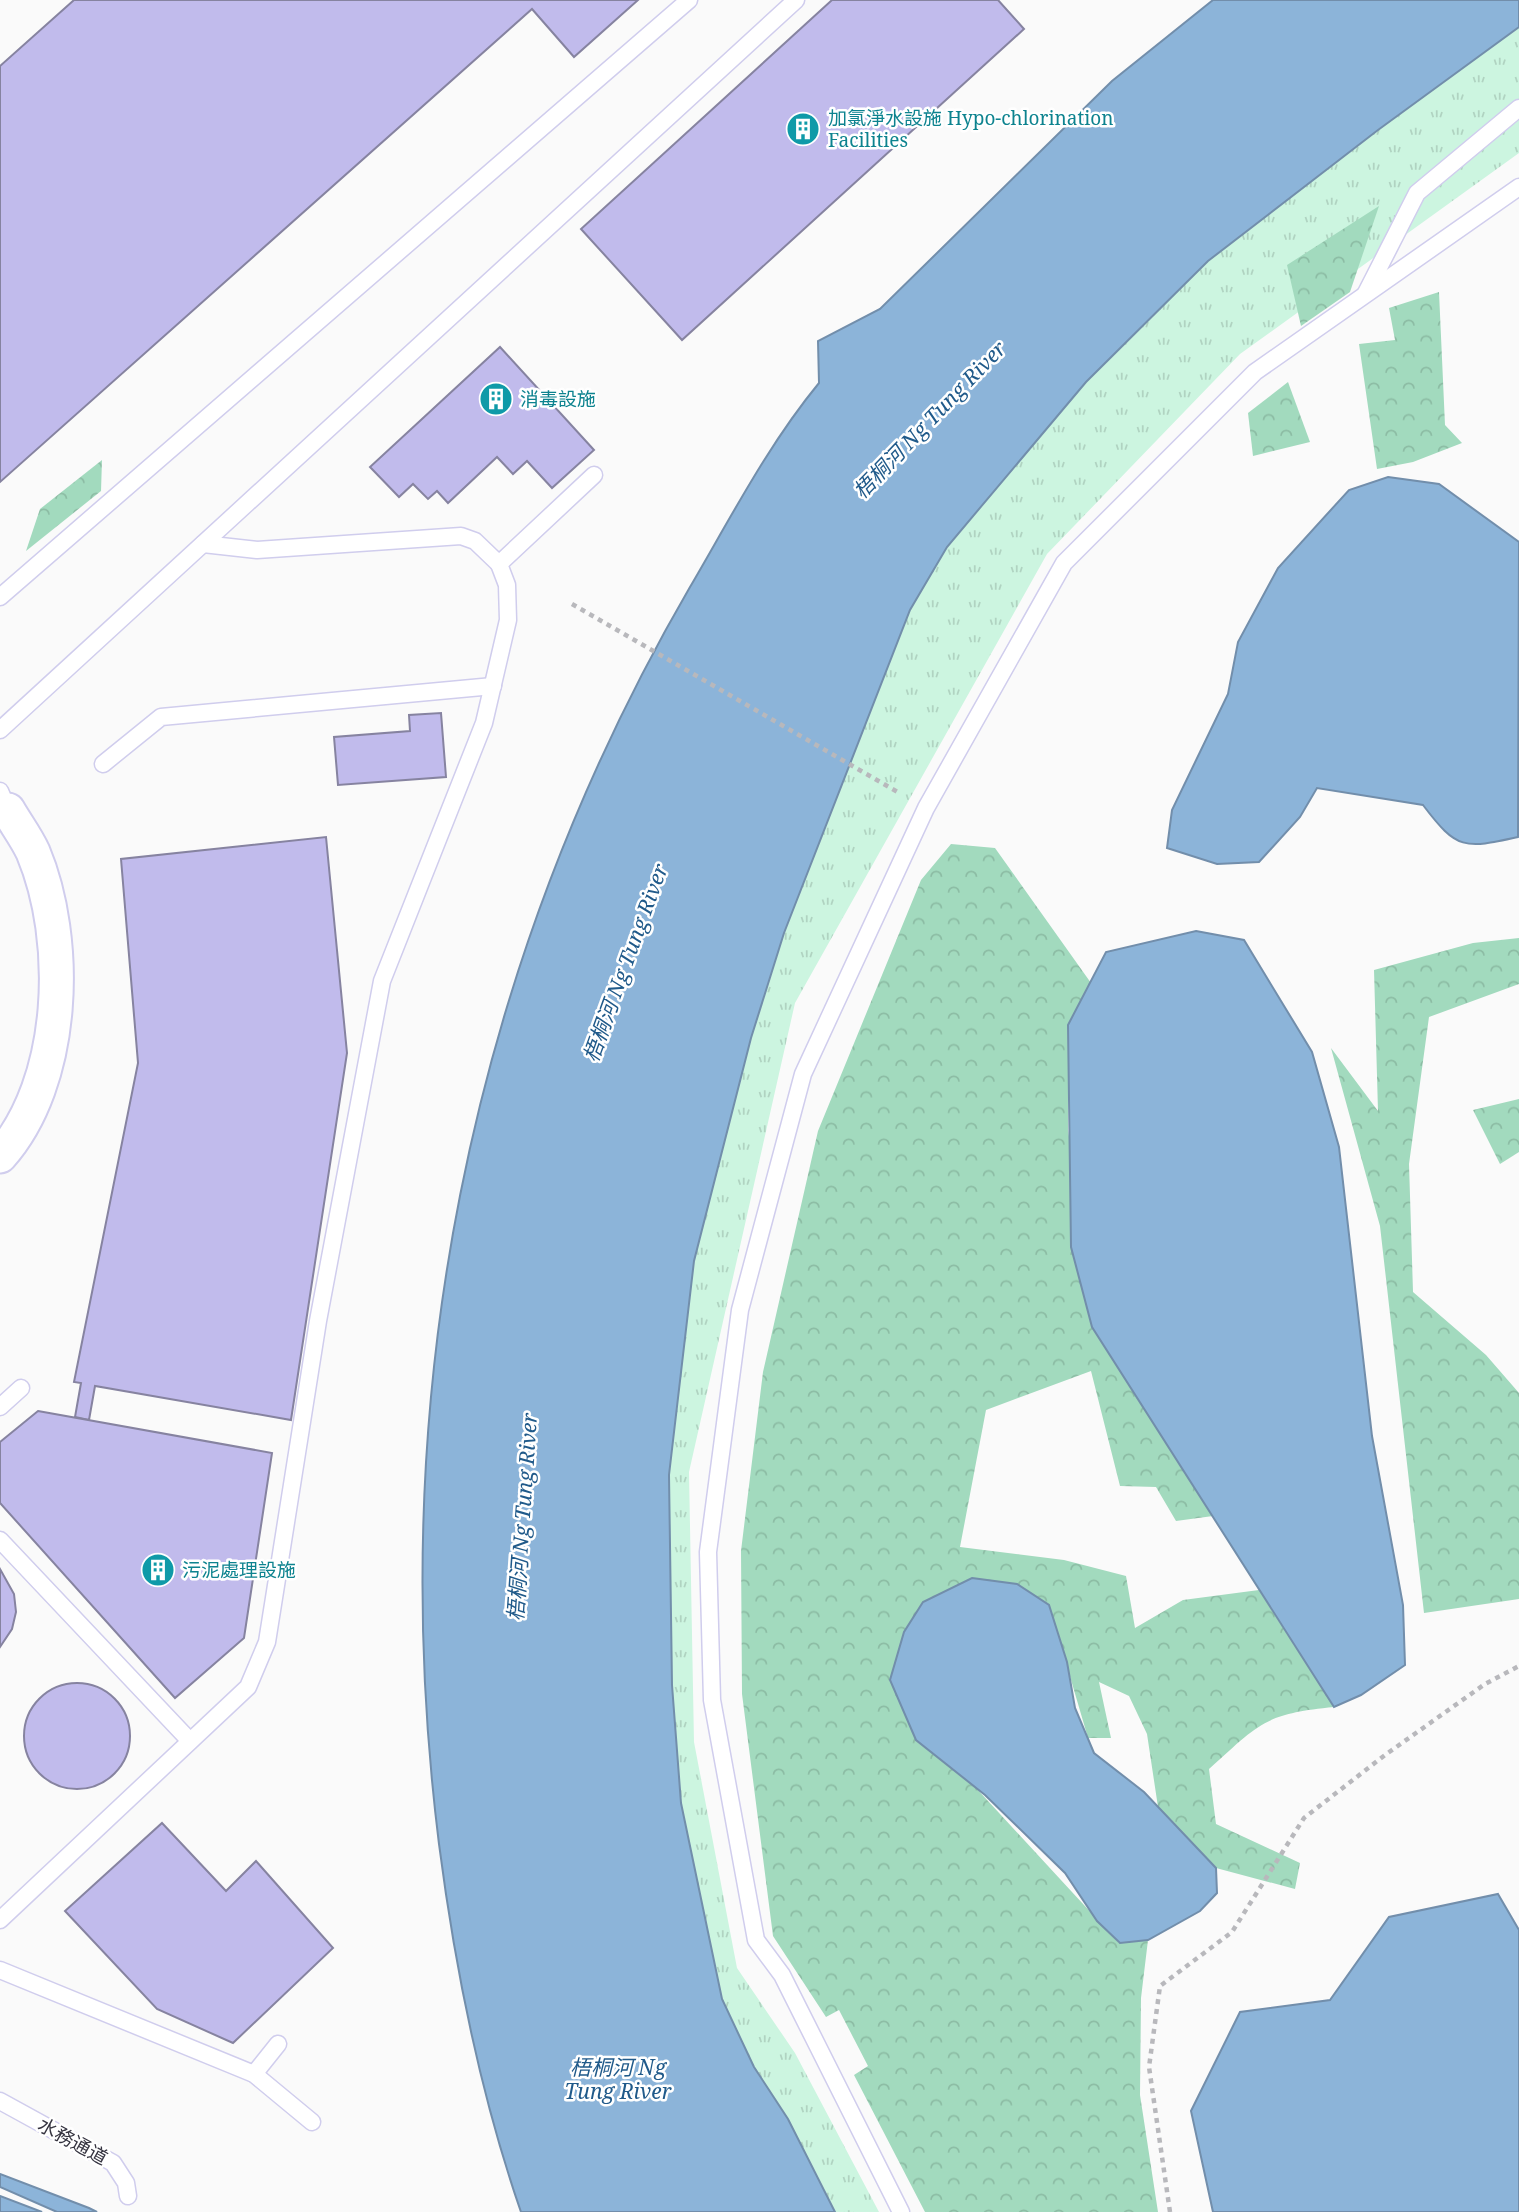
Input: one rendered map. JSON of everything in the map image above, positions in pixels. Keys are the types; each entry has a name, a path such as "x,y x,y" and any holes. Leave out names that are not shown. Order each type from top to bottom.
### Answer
{"street":[{"path":"0,1156 38,1096 53,1027 56,973 51,917 33,851 3,802"}],"lane":[{"path":"0,597 689,0"},
{"path":"0,730 796,0"},
{"path":"1364,296 1417,193 1519,108"},
{"path":"901,2212 782,1975 756,1940 712,1700 708,1552 740,1310 803,1074 926,808 1064,563 1255,372 1519,187"},
{"path":"499,564 594,475"},
{"path":"0,1920 248,1687 267,1642 318,1321 382,981 484,723 508,620 507,585 499,564 475,541 461,536 257,550 203,544"},
{"path":"103,764 162,717 493,685"},
{"path":"0,1407 21,1388"},
{"path":"0,1540 190,1741"},
{"path":"0,1970 254,2074 312,2122"},
{"path":"254,2074 278,2044"},
{"name":"水務通道","path":"0,2101 113,2162 126,2182 128,2196"}],"path":[{"path":"572,604 906,796"},
{"path":"1170,2212 1149,2067 1160,1986 1232,1932 1304,1818 1396,1747 1485,1685 1519,1666"}],"green space":[{"path":"1519,27 1519,153 1240,354 1047,554 795,1003 689,1472 694,1742 737,1968 795,2053 879,2212 835,2212 788,2119 754,2067 722,1999 681,1803 672,1685 669,1475 694,1261 751,1038 784,933 910,610 947,547 1086,382 1208,261 1378,130"},
{"path":"1379,206 1350,292 1301,326 1287,265"},
{"path":"1439,292 1445,425 1462,443 1413,462 1377,469 1359,344 1395,340 1389,308"},
{"path":"1288,382 1310,442 1253,456 1248,413"},
{"path":"102,460 101,491 26,551 40,509"},
{"path":"951,844 995,848 1091,983 1068,1025 1068,1130 1100,1339 1213,1516 1176,1521 1156,1487 1120,1486 1091,1371 986,1410 960,1547 1064,1560 1126,1576 1135,1628 1183,1600 1259,1590 1334,1707 1292,1713 1264,1723 1209,1769 1216,1824 1300,1863 1295,1889 1216,1868 1158,1807 1147,1734 1129,1696 1099,1682 1111,1738 1088,1738 1052,1615 1017,1584 972,1578 933,1597 916,1740 976,1788 1119,1943 1148,1940 1141,1998 1140,2095 1158,2212 925,2212 854,2075 868,2066 839,2010 826,2017 773,1936 742,1694 741,1551 763,1372 818,1131 921,880"},
{"path":"1519,938 1519,984 1429,1017 1409,1164 1413,1292 1486,1355 1519,1393 1519,1599 1424,1613 1380,1226 1331,1048 1378,1111 1374,970 1473,943"},
{"path":"1519,1099 1519,1152 1500,1164 1473,1110"}],"water":[{"name":"梧桐河 Ng Tung River","path":"1213,0 1519,0 1519,27 1378,130 1208,261 1086,382 947,547 910,610 784,933 751,1038 694,1261 669,1475 672,1685 681,1803 722,1999 754,2067 788,2119 835,2212 521,2212 493,2122 461,1984 439,1844 425,1679 424,1516 435,1354 460,1195 498,1037 549,884 613,733 735,508 783,431 819,383 818,341 880,309 1112,81"},
{"path":"1388,477 1439,484 1519,542 1518,837 1485,843 1463,842 1445,831 1423,805 1317,788 1300,817 1259,862 1217,864 1167,848 1172,810 1228,694 1238,642 1278,568 1349,490"},
{"path":"1196,931 1244,940 1312,1052 1339,1147 1372,1436 1403,1605 1405,1665 1361,1695 1334,1707 1092,1327 1071,1247 1068,1025 1106,952"},
{"path":"972,1578 1017,1584 1049,1605 1067,1662 1075,1708 1094,1753 1144,1792 1216,1868 1217,1893 1200,1911 1148,1940 1120,1943 1097,1921 1065,1873 985,1795 916,1740 890,1680 904,1632 923,1602"},
{"path":"1498,1894 1519,1930 1519,2212 1213,2212 1191,2111 1240,2012 1330,2000 1389,1917"},
{"path":"0,2174 97,2212 57,2212 0,2187"},
{"path":"0,2196 42,2212 0,2212"}],"building":[{"path":"74,0 638,0 574,57 532,9 0,482 0,66"},
{"name":"加氯淨水設施 Hypo-chlorination Facilities","path":"832,0 998,0 1024,29 682,340 581,229"},
{"name":"消毒設施","path":"500,347 594,450 552,488 527,461 513,474 497,457 448,503 437,491 428,499 413,484 399,497 370,467"},
{"path":"441,713 446,777 338,785 334,737 410,731 409,715"},
{"path":"326,837 347,1053 291,1420 95,1386 89,1420 75,1417 81,1383 74,1382 138,1063 121,859"},
{"name":"污泥處理設施","path":"38,1411 272,1453 244,1638 175,1698 0,1503 0,1442"},
{"path":"0,1569 14,1594 16,1612 12,1629 0,1647"},
{"path":"77,1683 97,1687 114,1699 126,1716 130,1736 126,1756 114,1773 97,1785 77,1789 57,1785 40,1773 28,1756 24,1736 28,1716 40,1699 57,1687"},
{"path":"162,1823 226,1891 256,1861 333,1948 233,2043 157,2009 65,1911"}],"place":[{"name":"加氯淨水設施 Hypo-chlorination Facilities","path":"803,129"},
{"name":"消毒設施","path":"496,399"},
{"name":"污泥處理設施","path":"158,1570"}]}
